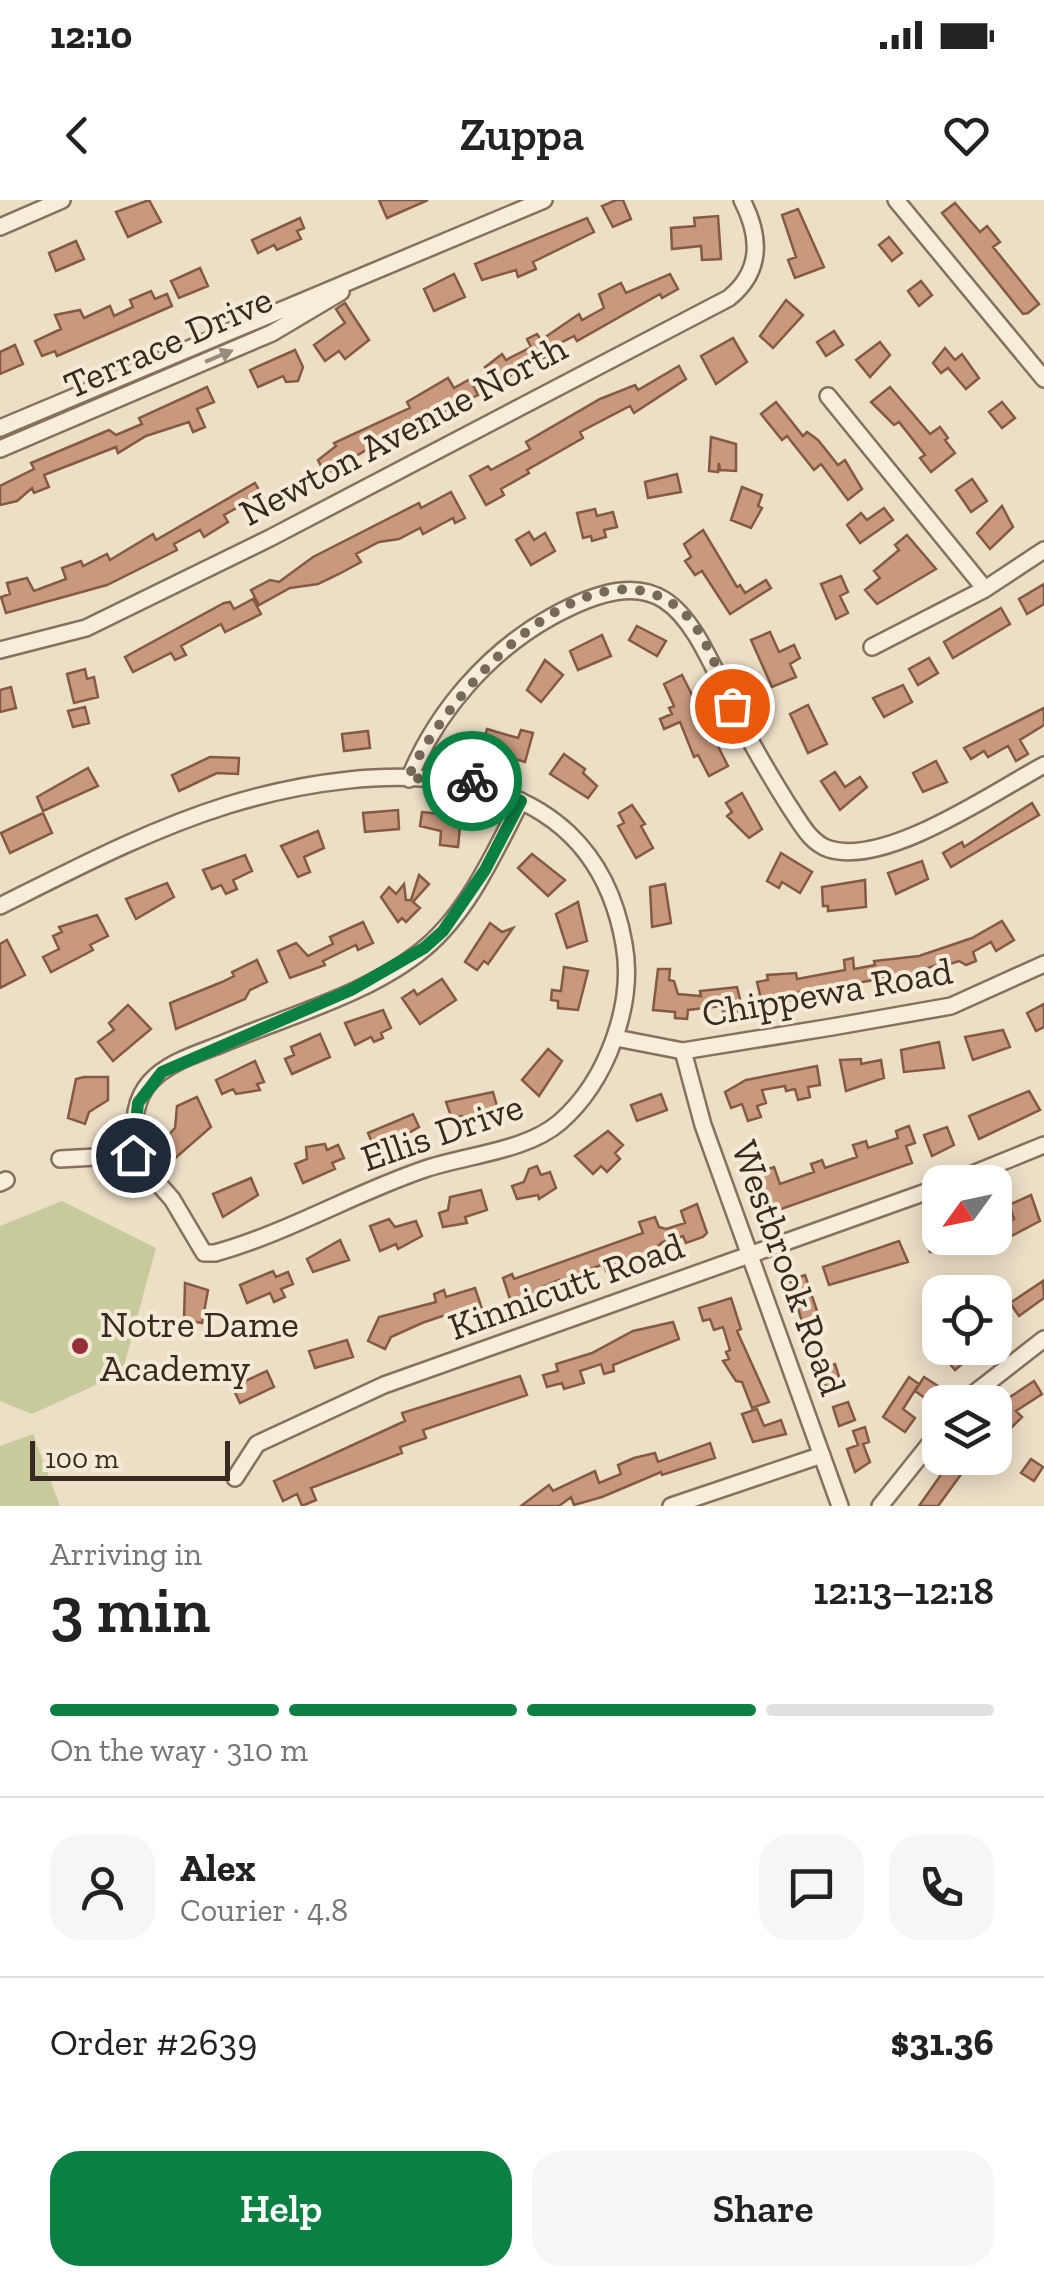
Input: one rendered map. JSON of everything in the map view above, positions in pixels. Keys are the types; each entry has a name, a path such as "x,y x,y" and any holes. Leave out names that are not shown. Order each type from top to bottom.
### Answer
{"street":[{"path":"0,227 62,200"},
{"name":"Terrace Drive","path":"0,428 544,200"},
{"name":"Newton Avenue North","path":"0,650 69,634 103,620 718,305 746,284 753,272 756,236 742,200"},
{"path":"896,200 1044,379"},
{"name":"Terrace Drive","path":"0,449 272,333 311,314 356,282"},
{"path":"828,396 985,588"},
{"path":"872,646 985,588 1044,550"},
{"path":"408,778 436,725 486,665 548,618 581,602 623,589 666,601 682,611 696,629 763,765 818,845 842,852 884,845 934,825 1044,765"},
{"name":"Ellis Drive","path":"0,906 149,834 227,805 290,789 408,778 470,781 521,801 552,819 587,854 614,903 626,952 626,980 616,1038 569,1113 543,1133 425,1169 232,1248 204,1253 172,1199 133,1155"},
{"path":"60,1159 133,1155 138,1103 162,1072 351,990 424,948 443,931 485,870 521,801"},
{"name":"Chippewa Road","path":"616,1038 683,1051 951,1006 1044,964"},
{"name":"Westbrook Road","path":"683,1051 693,1096 840,1506"},
{"path":"995,1165 1044,1145"},
{"name":"Kinnicutt Road","path":"235,1478 246,1456 272,1435 384,1386 922,1193"},
{"path":"985,1385 1044,1339"},
{"path":"880,1506 922,1454"},
{"path":"671,1506 822,1455"}],"green space":[{"path":"62,1201 156,1248 122,1373 32,1414 0,1401 0,1226"},
{"path":"33,1434 60,1506 0,1506 0,1446"}],"building":[{"path":"149,200 161,222 128,237 116,212"},
{"path":"379,200 428,200 387,218"},
{"path":"623,200 631,219 613,227 602,206"},
{"path":"955,203 980,232 987,226 1000,242 993,247 1039,304 1028,313 1023,314 942,213"},
{"path":"798,209 824,267 795,278 788,260 796,257 782,215"},
{"path":"718,216 721,259 702,260 701,246 672,249 671,228 695,226 694,218"},
{"path":"300,218 304,228 297,231 301,239 277,250 274,245 258,253 252,240"},
{"path":"587,218 594,232 533,262 536,269 518,277 516,270 482,280 475,264"},
{"path":"889,237 902,253 892,261 879,245"},
{"path":"76,241 84,259 56,271 49,253"},
{"path":"200,268 208,286 179,298 171,281"},
{"path":"454,274 465,297 434,311 424,289"},
{"path":"670,274 678,289 662,298 660,294 577,341 574,336 551,348 553,353 502,380 495,383 485,367 502,354 506,360 531,347 527,339 537,334 541,340 579,314 582,320 604,308 599,294 621,283 626,293"},
{"path":"921,281 932,295 919,306 908,291"},
{"path":"151,291 155,299 167,294 172,306 57,356 55,351 42,356 35,341 61,329 55,315 80,310 84,318 110,306 114,316 133,307 130,300"},
{"path":"786,300 803,315 773,348 760,336"},
{"path":"345,303 369,340 345,359 339,351 325,361 314,345 345,323 336,309"},
{"path":"834,331 843,345 826,356 817,342"},
{"path":"733,338 747,362 716,384 701,356"},
{"path":"880,342 890,355 870,377 856,360"},
{"path":"15,345 23,364 0,374 0,352"},
{"path":"945,348 955,360 962,354 979,378 966,389 948,368 941,373 933,363"},
{"path":"295,350 303,367 298,381 286,382 283,376 258,387 250,370"},
{"path":"679,366 686,379 634,413 630,406 580,432 583,438 527,470 529,473 501,489 504,495 486,505 470,476 488,466 491,470 530,449 526,442 600,399 635,385 638,390"},
{"path":"448,378 454,388 470,379 478,395 422,423 413,422 331,471 329,467 323,470 318,460 336,446 334,443 410,408 407,402"},
{"path":"207,387 214,402 197,409 205,427 193,432 189,422 146,436 118,453 116,447 44,475 49,487 34,493 32,488 17,501 0,505 0,486 34,469 31,463 109,430 116,435 142,424 139,418"},
{"path":"890,387 930,434 940,427 948,438 945,440 955,453 931,472 920,458 925,455 899,422 894,425 871,402"},
{"path":"776,402 803,436 807,432 818,440 838,465 845,460 862,489 848,500 821,464 814,470 787,436 782,440 761,414"},
{"path":"1002,402 1015,418 1002,428 989,412"},
{"path":"711,437 736,444 736,471 720,470 719,463 718,472 709,471"},
{"path":"677,474 681,492 648,498 645,482"},
{"path":"972,479 987,501 971,512 956,490"},
{"path":"255,483 267,504 248,514 242,505 224,515 228,522 204,537 200,530 174,544 177,550 107,585 6,613 1,597 10,594 7,583 27,578 34,591 66,579 62,568 81,561 83,566 107,554 110,560 153,534 156,540"},
{"path":"742,487 762,495 758,506 762,508 751,528 731,520"},
{"path":"451,492 465,518 455,523 453,518 423,534 420,528 399,539 379,542 356,554 361,562 339,574 318,584 290,588 259,605 251,590 270,580 279,582 313,557 419,503 421,508"},
{"path":"1002,506 1013,527 990,549 977,533"},
{"path":"884,508 893,520 860,543 847,525 861,513 867,520"},
{"path":"595,509 597,516 613,512 617,527 604,530 606,537 592,541 591,536 583,538 577,513"},
{"path":"703,530 737,587 740,585 745,593 766,580 771,588 730,614 702,571 695,575 685,561 691,557 684,544"},
{"path":"529,532 534,540 545,533 555,551 531,565 516,540"},
{"path":"907,535 936,569 877,604 865,590 880,578 874,571 899,550 895,545"},
{"path":"841,576 848,592 840,596 848,613 836,619 821,584"},
{"path":"1044,584 1044,604 1027,614 1019,599"},
{"path":"253,599 261,614 225,632 221,624 181,646 186,655 175,660 171,653 133,672 125,657 224,603 230,602 234,609"},
{"path":"1001,608 1010,624 953,658 944,642"},
{"path":"637,626 666,641 657,656 629,640"},
{"path":"770,632 779,652 794,645 800,658 790,664 796,677 772,687 751,640"},
{"path":"602,635 611,656 578,670 570,651"},
{"path":"929,658 938,673 918,685 909,669"},
{"path":"545,660 563,675 541,702 527,690"},
{"path":"85,669 87,679 94,677 98,697 74,703 67,674"},
{"path":"682,675 728,766 709,776 698,755 694,757 680,722 664,729 660,719 672,714 669,708 674,706 664,684"},
{"path":"903,685 912,702 884,717 873,698"},
{"path":"11,687 16,708 0,712 0,690"},
{"path":"808,705 827,744 808,753 790,714"},
{"path":"85,707 89,723 73,727 68,711"},
{"path":"1044,708 1044,725 1020,740 1028,754 1016,761 1008,746 988,757 984,751 971,759 964,748"},
{"path":"487,729 518,738 521,730 533,733 525,762 481,749"},
{"path":"368,731 370,748 344,751 342,734"},
{"path":"564,754 585,769 583,773 597,786 588,798 550,774"},
{"path":"210,757 239,758 238,774 217,773 179,791 172,775"},
{"path":"936,761 947,782 923,792 913,773"},
{"path":"88,768 98,786 43,811 37,797"},
{"path":"835,772 845,787 860,777 867,787 840,810 821,781"},
{"path":"742,793 762,829 749,838 727,816 732,812 726,803"},
{"path":"1032,803 1039,815 951,867 943,853 962,842 964,847"},
{"path":"632,805 645,824 641,826 653,848 636,858 618,826 624,823 619,813"},
{"path":"398,810 399,829 365,832 363,813"},
{"path":"422,812 461,816 458,847 440,845 441,831 420,826"},
{"path":"43,813 52,833 10,853 1,833"},
{"path":"318,831 324,848 304,857 310,872 298,877 281,846"},
{"path":"781,853 812,872 800,893 782,882 779,888 767,881"},
{"path":"532,854 565,880 548,896 518,868"},
{"path":"245,855 252,871 233,880 237,889 226,894 221,885 212,889 203,870"},
{"path":"922,861 928,879 896,894 888,873"},
{"path":"419,875 429,884 413,902 420,908 406,922 402,918 398,922 381,897 389,887 396,894 404,884 406,900 411,900"},
{"path":"865,880 866,907 828,911 828,906 823,906 822,887"},
{"path":"167,883 174,897 136,919 126,899"},
{"path":"665,884 671,923 652,927 650,887"},
{"path":"578,902 587,941 567,948 556,914"},
{"path":"97,915 108,936 90,945 93,950 51,972 43,957 59,949 53,936 62,932 59,927"},
{"path":"1002,921 1014,940 996,951 991,942 973,952 976,961 966,965 946,962 921,970 923,978 908,980 907,974 857,983 858,990 848,992 827,993 826,987 799,992 800,999 761,999 757,982 768,980 767,975 796,973 797,979 845,970 844,960 853,958 854,969 875,965 874,961 919,956 972,938"},
{"path":"363,922 373,943 358,950 356,945 323,961 325,965 290,978 278,951 296,943 308,956 333,944 330,937"},
{"path":"490,923 502,932 513,928 488,964 484,961 477,970 465,962"},
{"path":"7,940 25,975 0,988 0,944"},
{"path":"257,960 267,982 250,990 245,999 176,1029 170,1003 222,982 234,976 232,972"},
{"path":"564,967 588,971 578,1010 558,1008 558,1001 551,1000 552,990 561,991"},
{"path":"658,969 670,969 669,980 674,981 678,994 701,996 700,991 737,987 743,1011 723,1013 722,1006 688,1010 687,1019 675,1018 675,1012 653,1010"},
{"path":"442,979 456,1000 420,1024 402,998 414,990 417,995"},
{"path":"1044,1004 1044,1027 1036,1031 1027,1013"},
{"path":"128,1005 151,1029 113,1061 98,1042 114,1030 109,1023"},
{"path":"383,1010 391,1028 381,1033 383,1038 374,1042 371,1037 355,1045 345,1023"},
{"path":"1003,1030 1010,1047 973,1060 965,1037"},
{"path":"320,1034 330,1057 292,1074 285,1059 294,1055 291,1047"},
{"path":"939,1042 944,1068 904,1072 901,1050"},
{"path":"548,1049 562,1061 539,1096 522,1080"},
{"path":"861,1059 861,1064 881,1060 884,1078 846,1091 840,1060"},
{"path":"255,1061 264,1082 257,1084 260,1090 236,1094 233,1089 222,1094 216,1080"},
{"path":"817,1066 820,1085 808,1087 810,1097 798,1100 795,1089 786,1091 785,1086 762,1090 766,1103 757,1106 761,1117 748,1121 742,1104 731,1108 725,1092 746,1080"},
{"path":"108,1077 108,1100 89,1112 85,1124 68,1118 76,1079"},
{"path":"1029,1091 1040,1110 979,1139 969,1116"},
{"path":"493,1092 498,1110 464,1123 462,1116 452,1119 446,1102"},
{"path":"661,1094 667,1110 637,1121 631,1105"},
{"path":"197,1097 211,1127 173,1160 159,1145 175,1128 177,1106"},
{"path":"413,1114 419,1127 376,1152 368,1133"},
{"path":"909,1126 915,1143 906,1146 912,1163 770,1213 756,1173 774,1167 780,1184 814,1172 811,1164 822,1160 825,1168 857,1157 853,1145 866,1141 868,1148 898,1138 896,1131"},
{"path":"947,1127 954,1145 932,1156 924,1135"},
{"path":"608,1131 623,1145 615,1153 620,1159 607,1172 601,1166 593,1174 575,1156"},
{"path":"325,1144 327,1150 338,1145 344,1158 332,1163 335,1169 303,1183 295,1164 307,1159 306,1147"},
{"path":"537,1166 541,1175 550,1172 556,1188 539,1199 538,1195 517,1199 512,1186 524,1182 529,1169"},
{"path":"251,1178 258,1195 223,1217 213,1194"},
{"path":"481,1190 487,1210 465,1217 467,1223 443,1227 439,1213 448,1210 450,1197"},
{"path":"1031,1195 1040,1221 1012,1236 1012,1204"},
{"path":"697,1204 707,1233 703,1237 686,1243 683,1236 663,1242 658,1246 660,1251 606,1271 604,1264 584,1271 587,1277 562,1287 559,1280 540,1288 536,1296 511,1302 503,1278 512,1274 514,1279 643,1233 639,1222 655,1217 659,1227 666,1229 685,1223 681,1211"},
{"path":"389,1219 395,1227 416,1221 422,1236 398,1249 396,1244 380,1251 370,1226"},
{"path":"340,1240 349,1260 313,1272 307,1259"},
{"path":"899,1241 908,1262 829,1285 823,1267"},
{"path":"273,1271 276,1277 288,1272 293,1284 281,1289 285,1297 274,1302 270,1293 247,1303 240,1285"},
{"path":"805,1275 821,1323 804,1329 790,1280"},
{"path":"1043,1281 1044,1298 1019,1316 1012,1302"},
{"path":"185,1283 208,1290 202,1323 184,1320"},
{"path":"475,1288 483,1312 471,1316 451,1313 422,1323 391,1337 385,1349 368,1341 379,1317 436,1302 434,1294 444,1290 446,1297"},
{"path":"731,1298 741,1329 737,1331 769,1402 752,1408 742,1382 736,1381 723,1361 729,1359 726,1352 730,1350 723,1327 714,1330 710,1319 703,1321 699,1308"},
{"path":"673,1322 679,1339 613,1365 614,1371 604,1374 601,1364 580,1371 584,1383 564,1389 562,1383 547,1387 543,1375 558,1371 556,1364 592,1353 633,1331"},
{"path":"347,1340 353,1357 315,1368 309,1351"},
{"path":"835,1364 841,1383 826,1388 820,1369"},
{"path":"267,1371 274,1387 240,1403 229,1380 240,1375 243,1382"},
{"path":"520,1376 527,1395 423,1430 426,1438 400,1447 402,1453 311,1488 316,1500 302,1506 297,1494 283,1501 274,1481 405,1421 402,1413"},
{"path":"909,1377 919,1384 903,1409 915,1418 905,1432 883,1417"},
{"path":"924,1377 936,1385 922,1385 922,1396 915,1391"},
{"path":"1034,1381 1042,1394 1016,1411 1022,1417 1012,1427 1012,1396"},
{"path":"848,1402 855,1420 839,1426 833,1407"},
{"path":"757,1409 764,1426 781,1420 786,1434 753,1442 742,1414"},
{"path":"865,1427 869,1442 863,1444 870,1462 855,1472 847,1449 858,1445 853,1431"},
{"path":"710,1443 715,1458 662,1475 661,1472 602,1497 574,1505 571,1497 559,1506 521,1506 549,1485 553,1491 595,1471 599,1483 621,1474 618,1465 634,1458 655,1453 658,1462"},
{"path":"1031,1459 1043,1467 1034,1481 1021,1473"},
{"path":"941,1475 961,1475 938,1506 919,1506"}],"way so far":[{"path":"472,781 408,778 436,725 486,665 548,618 604,594 641,590 682,611 696,629 732,706"}],"place":[{"name":"Notre Dame Academy","path":"80,1346"}],"route":[{"path":"133,1155 138,1103 143,1091 162,1072 381,976 443,931 485,870 521,801 500,789 472,781"}]}
